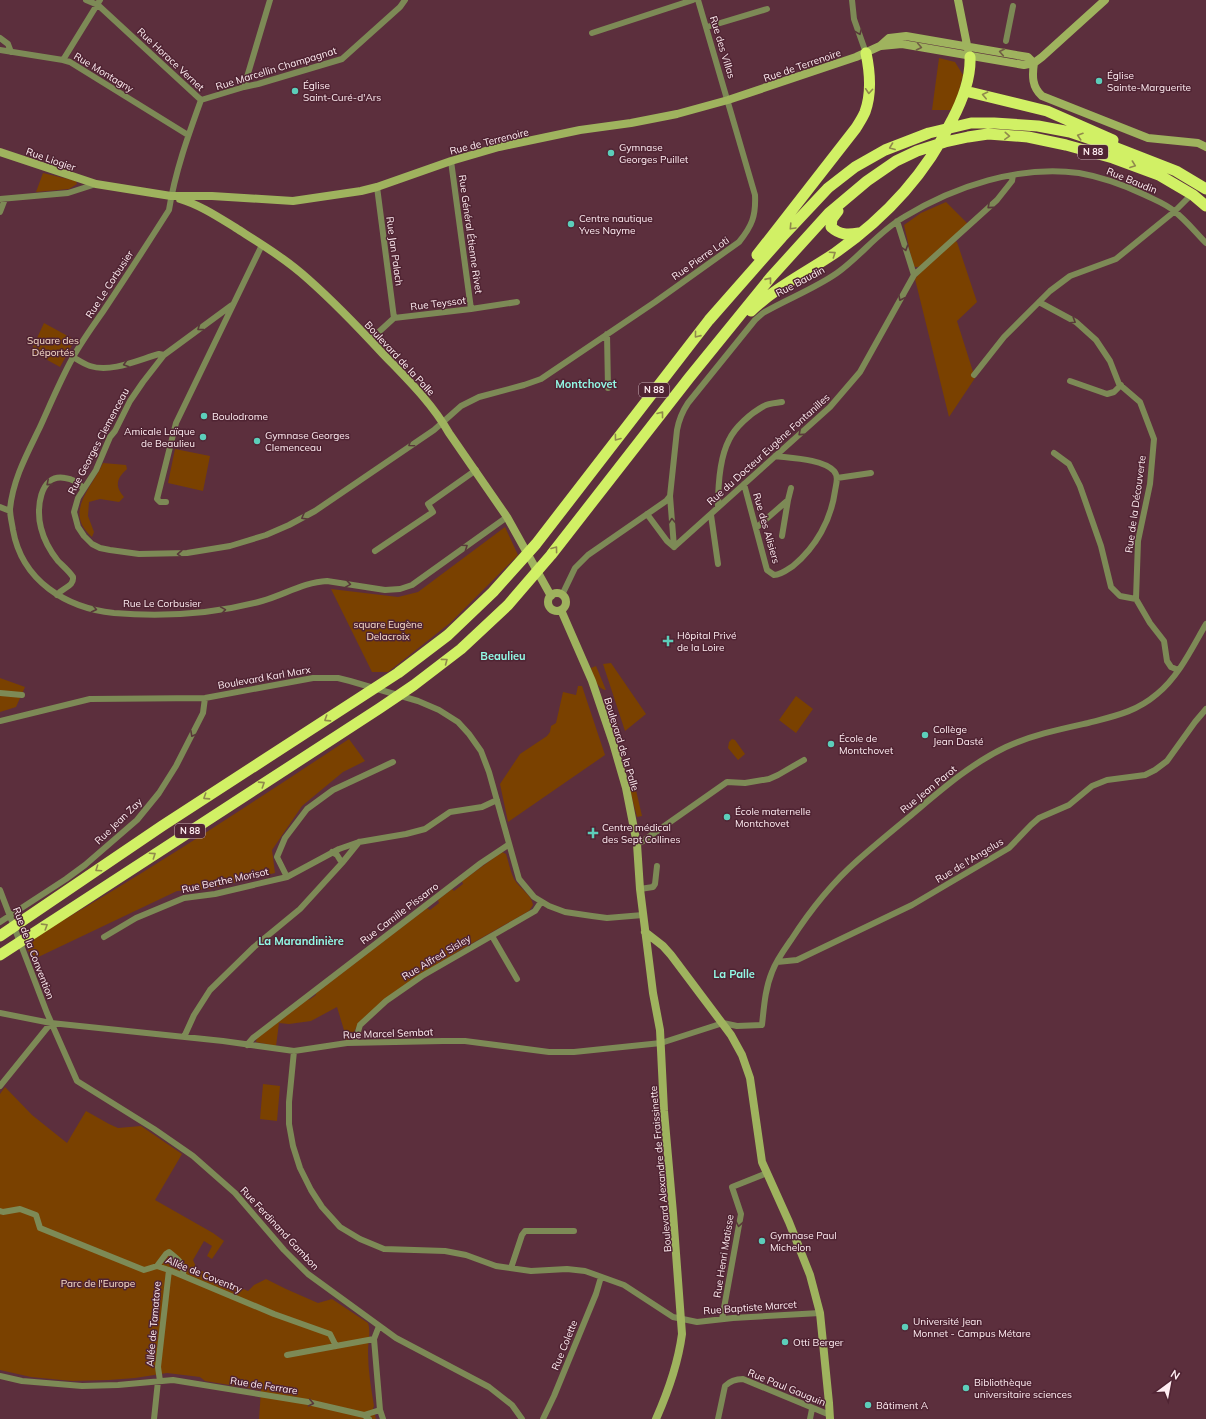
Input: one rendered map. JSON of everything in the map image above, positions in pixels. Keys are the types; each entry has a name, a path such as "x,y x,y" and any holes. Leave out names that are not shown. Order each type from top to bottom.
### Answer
{"highway":[{"path":"724,336 757,305 783,286 836,252 860,233 894,203 926,166 945,134 965,91 970,69 969,52"},
{"path":"710,320 759,252 859,123 865,112 869,96 870,74 866,53"},
{"path":"965,91 1047,111 1077,123 1176,171"},
{"name":"N 88","path":"0,936 162,826 398,673 448,634 493,592 536,544 710,320 782,237 828,188 855,166 885,150 929,133 971,123 1026,125 1070,132 1117,148 1176,171 1206,189"},
{"name":"N 88","path":"0,955 380,708 414,685 461,649 508,605 551,555 675,396 771,277 829,213 867,181 896,161 917,151 945,142 968,137 988,134 1028,137 1066,145 1113,158 1159,175 1193,195 1206,206"},
{"path":"860,233 848,235 837,233 831,227 832,219 840,208 867,181"}],"street":[{"name":"Rue Horace Vernet","path":"86,0 99,3 201,100 188,135 171,196"},
{"path":"244,86 270,0"},
{"name":"Rue Marcellin Champagnat","path":"201,100 244,86 258,84 342,59 400,7 405,0"},
{"path":"592,32 693,0"},
{"name":"Rue des Villas","path":"698,0 728,100"},
{"path":"852,0 854,19 866,53"},
{"path":"958,0 969,52"},
{"path":"1104,0 1034,63 1033,81 1035,87 1042,96 1148,138 1198,143 1206,147"},
{"path":"64,60 99,3"},
{"path":"1006,41 1012,6"},
{"path":"707,28 767,9"},
{"path":"0,38 8,44 11,52"},
{"name":"Rue de Terrenoire","path":"96,184 171,196 216,196 293,201 361,191 377,187 451,161 499,147 580,130 630,123 677,114 772,87 866,53 880,46 902,44 969,52 1024,65 1034,63"},
{"name":"Rue Montagny","path":"0,50 70,62 188,135"},
{"name":"Rue Pierre Loti","path":"443,422 461,406 479,397 541,379 739,242 750,226 756,209 755,195 728,100"},
{"name":"Rue Liogier","path":"0,152 96,184"},
{"name":"Rue Général Étienne Rivet","path":"451,161 471,309"},
{"name":"Rue Baudin","path":"670,496 677,430 682,412 755,320 762,313 822,283 838,272 877,236 897,221 918,209 949,194 994,179 1036,172 1057,172 1101,178 1132,189 1174,211"},
{"name":"Rue du Docteur Eugène Fontanilles","path":"674,547 827,411 860,372 914,275 997,200 1012,181 1013,175"},
{"path":"974,375 1004,337 1050,291 1070,276 1116,259 1174,211 1206,182"},
{"path":"0,212 3,199 68,192 96,184"},
{"name":"Rue Jan Palach","path":"377,187 394,318"},
{"name":"Boulevard de la Palle","path":"171,196 193,203 276,253 308,278 370,340 422,395 443,422 449,433 476,470 507,517 551,596 548,602 551,608 554,610 561,610 564,608 566,602 562,595"},
{"name":"Rue Le Corbusier","path":"171,196 169,210 73,357 16,479 10,511 14,538 24,560 39,582 57,596 88,608 112,612 143,614 202,613 226,610 269,599 305,585 327,581 385,590 400,589 412,585 507,517"},
{"path":"1174,211 1206,243"},
{"path":"897,221 914,275"},
{"name":"Rue Georges Clemenceau","path":"262,244 232,305 164,355 130,401 115,431 110,437 96,470 83,488 74,512 78,526 84,536 92,544 100,548 139,554 187,553 230,546 266,535 315,511 434,430 443,422"},
{"name":"Rue Teyssot","path":"394,318 517,302"},
{"path":"1039,302 1076,322 1096,340 1105,352 1121,385 1114,392 1107,394 1070,381"},
{"path":"166,502 160,502 157,499 176,423 232,305"},
{"path":"370,340 394,318"},
{"path":"607,334 608,388"},
{"path":"73,357 90,366 105,368 118,366 159,354 164,355"},
{"name":"Rue de la Découverte","path":"1121,385 1140,402 1154,439 1150,484 1138,541 1136,599"},
{"path":"718,507 718,495 724,452 734,431 748,417 765,406 782,402"},
{"path":"1054,452 1069,464 1080,486 1101,546 1111,587 1120,596 1136,599 1150,623 1164,641 1167,660 1171,667 1178,670"},
{"path":"775,456 823,463 833,470 837,478 871,473"},
{"path":"375,551 433,512 428,504 476,470"},
{"path":"57,596 62,589 71,585 73,576 55,556 44,538 39,513 42,494 48,482 58,478 74,481 83,488"},
{"name":"Rue des Alisiers","path":"744,484 767,570 774,575 782,573 799,561 817,540 829,517 833,504 837,478"},
{"path":"782,536 791,488"},
{"path":"551,596 558,593 562,595 575,568 588,555 666,501 670,496"},
{"path":"670,496 674,547"},
{"path":"756,528 788,500"},
{"path":"0,507 10,511"},
{"path":"647,514 667,541 674,547"},
{"path":"711,515 718,564"},
{"name":"Boulevard de la Palle","path":"561,610 592,681 613,742 626,788 637,844 643,915"},
{"name":"Rue Jean Parot","path":"723,1023 738,1026 762,1025 766,988 772,971 800,926 838,880 857,860 955,779 986,757 1023,740 1129,712 1143,704 1158,694 1178,670 1206,624"},
{"name":"Boulevard Karl Marx","path":"0,721 90,699 205,698 313,678 338,678 418,701 439,710 458,722 470,734 481,751 497,800 508,844 519,879 526,889 541,902 565,912 607,918 643,915"},
{"path":"0,693 22,695"},
{"name":"Rue Jean Zay","path":"0,922 10,917 85,865 137,820 159,793 176,766 203,713 205,698"},
{"name":"Rue de l'Angelus","path":"777,962 797,960 912,905 1010,848 1039,818 1069,805 1092,786 1107,780 1145,775 1155,770 1167,761 1206,709"},
{"path":"637,844 727,782 745,783 769,779 804,760"},
{"name":"Rue Berthe Morisot","path":"287,877 277,857 285,838 307,809 333,790 393,762"},
{"name":"Rue Berthe Morisot","path":"104,937 136,918 184,898 215,894 287,877 332,852 358,842 406,834 425,829 450,812 482,807 497,800"},
{"path":"184,1037 194,1015 210,990 254,947 300,909 342,863 358,842"},
{"name":"Rue Camille Pissarro","path":"247,1045 255,1037 396,928 508,844"},
{"path":"332,852 337,855 342,863"},
{"path":"640,889 649,889 653,887 655,884 657,866"},
{"name":"Rue de la Convention","path":"0,890 21,949 51,1024"},
{"name":"Rue Alfred Sisley","path":"355,1042 360,1025 386,1001 422,976 535,911 541,902"},
{"name":"Boulevard Alexandre de Fraissinette","path":"643,915 660,1043 682,1334 674,1376 656,1419"},
{"path":"645,932 671,955 723,1023 742,1055 750,1078 762,1162 790,1222 810,1275 820,1312 830,1417"},
{"path":"492,936 517,979"},
{"name":"Rue Marcel Sembat","path":"0,1013 51,1024 184,1037 294,1051 355,1042 465,1041 549,1052 574,1052 660,1043 723,1023"},
{"path":"0,1086 51,1024"},
{"name":"Rue Ferdinand Gambon","path":"51,1024 77,1081 154,1129 193,1156 235,1193 284,1250 308,1274 396,1338 489,1387 512,1405 522,1419"},
{"name":"Rue Baptiste Marcet","path":"294,1051 289,1102 289,1124 293,1146 300,1168 311,1190 322,1207 340,1227 360,1239 384,1249 445,1251 466,1255 496,1266 531,1271 567,1269 585,1271 624,1285 673,1317 697,1322 820,1312"},
{"name":"Rue Henri Matisse","path":"722,1319 741,1214 732,1187 767,1173"},
{"name":"Allée de Coventry","path":"0,1211 3,1212 20,1209 36,1216 40,1228 144,1270 157,1266 183,1275 274,1314 330,1334 336,1346"},
{"path":"511,1268 522,1235 526,1231 574,1231"},
{"path":"157,1266 169,1252 180,1261 184,1268 183,1275"},
{"name":"Allée de Tamatave","path":"154,1419 159,1381 158,1367 169,1270"},
{"name":"Rue Colette","path":"543,1419 596,1294 601,1277"},
{"path":"379,1326 374,1338 380,1410 383,1419"},
{"path":"287,1355 374,1338"},
{"name":"Rue de Ferrare","path":"0,1376 22,1381 82,1386 118,1385 173,1380 308,1402 366,1417 380,1410"},
{"name":"Rue Paul Gauguin","path":"718,1419 725,1386 729,1382 739,1379 743,1379 830,1417"},
{"path":"810,1419 812,1409"}],"green space":[{"path":"939,58 955,62 963,75 954,110 932,110"},
{"path":"43,173 76,181 77,184 69,189 36,192"},
{"path":"946,202 968,224 922,265 915,267 913,265 904,225 921,213"},
{"path":"955,241 957,242 977,302 957,321 975,378 949,417 915,279 923,269"},
{"name":"Square des Déportés","path":"44,323 75,340 60,367 31,351"},
{"path":"175,449 210,456 203,491 168,483"},
{"path":"103,463 126,465 127,469 118,482 119,489 124,497 119,502 100,499 89,502 88,516 94,532 92,537 84,528 80,518 80,509 82,500"},
{"name":"square Eugène Delacroix","path":"505,527 518,555 450,623 388,672 372,672 331,589 398,597 418,592"},
{"path":"611,663 646,714 625,731 603,664"},
{"path":"596,666 606,690 598,685 595,679 591,668"},
{"path":"0,678 25,687 16,707 0,712"},
{"path":"578,686 582,686 605,755 508,822 500,784 520,754 547,736 550,732 551,726 556,723 563,692 576,695"},
{"path":"796,696 813,709 796,733 779,720"},
{"path":"613,710 621,734 616,738 611,723 611,714 613,713"},
{"path":"349,739 365,761 343,772 302,806 272,850 275,873 209,889 177,891 32,960 25,942 148,869"},
{"path":"732,739 735,740 745,754 738,760 728,748 729,742"},
{"path":"635,786 642,816 637,817 630,790"},
{"path":"502,852 506,854 514,879 532,901 533,905 529,911 421,974 359,1022 351,1038 347,1040 337,1007 311,1021 289,1024 279,1023 276,1046 256,1042 257,1038 308,998 309,1000 316,995 316,993 427,908 430,910 439,903 438,900 452,889 454,891 463,884 462,881"},
{"path":"263,1084 280,1086 277,1121 260,1119"},
{"name":"Parc de l'Europe","path":"5,1087 32,1115 67,1143 86,1111 118,1128 141,1126 182,1154 155,1200 213,1233 224,1241 212,1259 207,1256 212,1246 204,1241 193,1260 197,1269 248,1291 254,1285 266,1279 318,1303 332,1299 368,1323 369,1366 373,1408 376,1419 259,1419 261,1390 205,1381 200,1377 167,1373 135,1378 72,1381 31,1377 0,1370 0,1094"}],"place":[{"name":"Église Sainte-Marguerite","path":"1099,81"},
{"name":"Église Saint-Curé-d'Ars","path":"295,91"},
{"name":"Gymnase Georges Puillet","path":"611,153"},
{"name":"Centre nautique Yves Nayme","path":"571,224"},
{"name":"Boulodrome","path":"204,416"},
{"name":"Amicale Laïque de Beaulieu","path":"203,437"},
{"name":"Gymnase Georges Clemenceau","path":"257,441"},
{"name":"Hôpital Privé de la Loire","path":"668,641"},
{"name":"Collège Jean Dasté","path":"925,735"},
{"name":"École de Montchovet","path":"831,744"},
{"name":"École maternelle Montchovet","path":"727,817"},
{"name":"Centre médical des Sept Collines","path":"593,833"},
{"name":"Gymnase Paul Michelon","path":"762,1241"},
{"name":"Université Jean Monnet - Campus Métare","path":"905,1327"},
{"name":"Otti Berger","path":"785,1342"},
{"name":"Bibliothèque universitaire sciences","path":"966,1388"},
{"name":"Bâtiment A","path":"868,1405"}],"district":[{"name":"Montchovet","path":"586,384"},
{"name":"Beaulieu","path":"503,656"},
{"name":"La Marandinière","path":"301,941"},
{"name":"La Palle","path":"734,974"}]}
